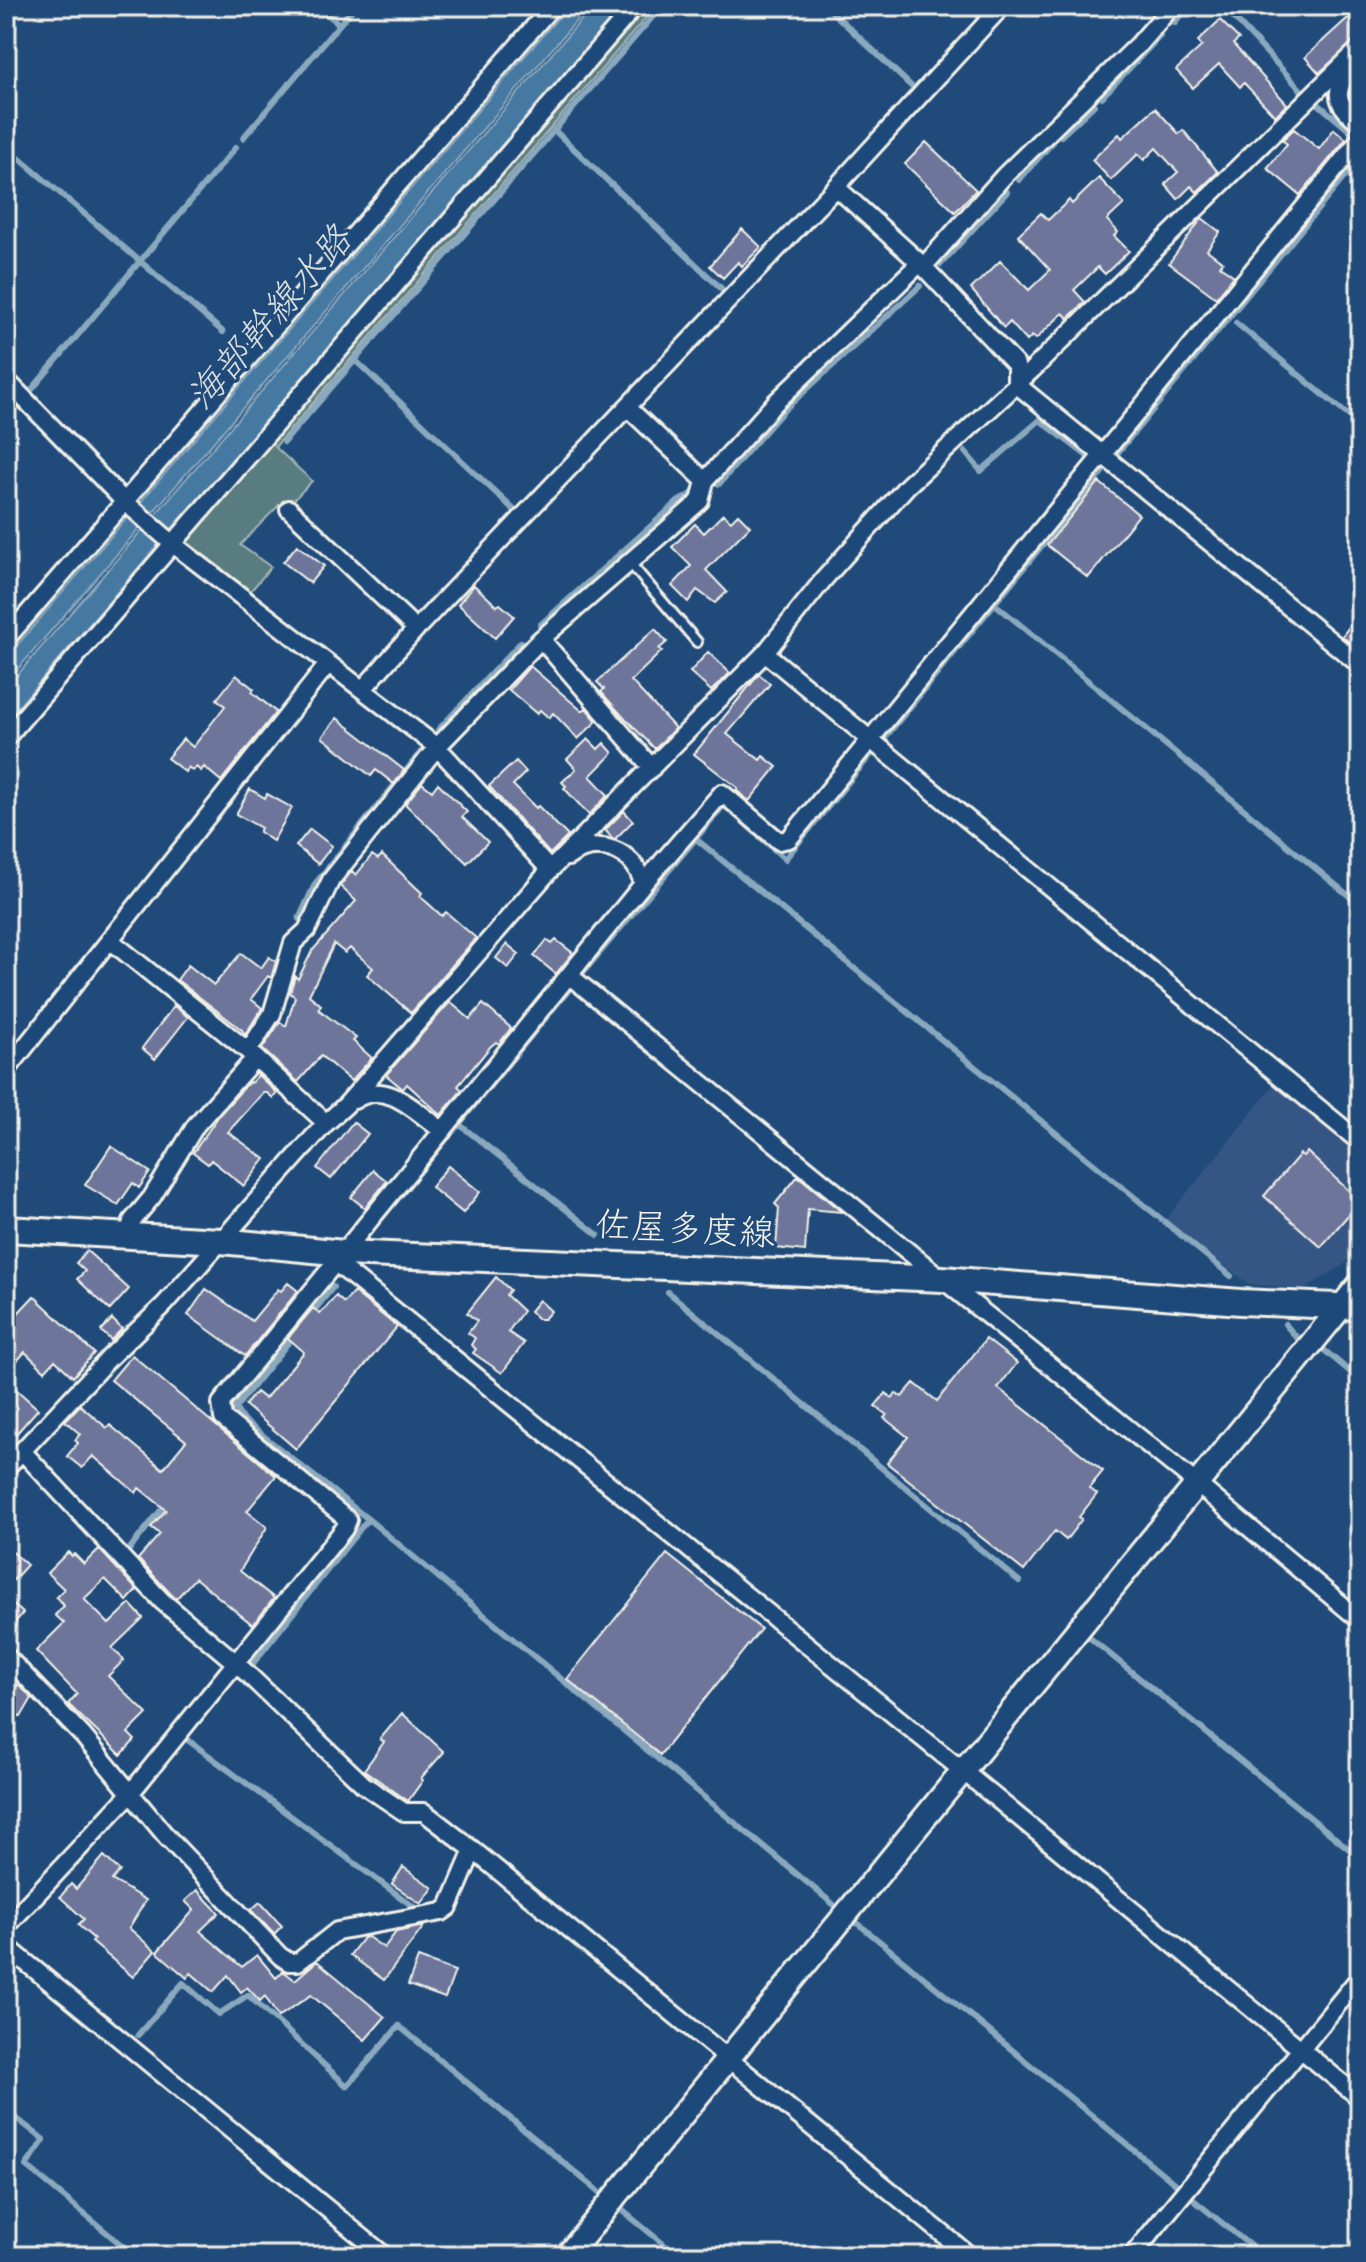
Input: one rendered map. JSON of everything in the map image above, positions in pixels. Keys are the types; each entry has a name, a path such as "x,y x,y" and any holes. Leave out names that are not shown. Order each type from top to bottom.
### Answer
{"main road":[{"name":"佐屋多度線","path":"6,1229 221,1241 340,1258 942,1279 1241,1302 1351,1306"}],"street":[{"path":"6,639 127,504 552,6"},
{"path":"6,738 171,542 635,6"},
{"path":"363,689 416,629 836,187 1002,6"},
{"path":"129,1236 132,1221 152,1197 196,1125 252,1054 272,1014 293,943 307,930 331,880 437,747 541,639 700,501 705,481 791,386 922,265 1004,176 1139,44 1172,6"},
{"path":"6,1468 110,1357 164,1305 326,1123 346,1105 550,870 765,653 824,579 907,486 1016,384 1360,48"},
{"path":"1347,60 1350,69 1339,84 1338,97 1344,110 1360,123"},
{"path":"6,1927 129,1795 344,1529 348,1520 223,1418 221,1403 643,884 722,793 779,841 789,839 1360,139"},
{"path":"836,187 922,265 1016,365 1016,384"},
{"path":"6,380 127,504 171,542 437,747 550,870"},
{"path":"1016,384 1360,665"},
{"path":"627,407 705,481"},
{"path":"289,509 416,629"},
{"path":"541,639 652,768"},
{"path":"765,653 1360,1142"},
{"path":"6,1071 328,664"},
{"path":"550,870 579,849 618,850 639,869 643,884"},
{"path":"111,941 252,1054 326,1123"},
{"path":"570,976 1197,1484 1360,1620"},
{"path":"346,1105 363,1094 376,1091 388,1093 443,1131"},
{"path":"340,1258 1360,2098"},
{"path":"567,2256 1197,1484 1351,1306 1360,1284"},
{"path":"22,1451 162,1601 236,1663 364,1785 404,1812 424,1812 473,1850 970,2256"},
{"path":"6,1656 83,1736 129,1795 289,1962 298,1962 337,1931 442,1912 449,1907 473,1850"},
{"path":"6,1946 385,2256"},
{"path":"1132,2256 1360,1977"}],"lane":[{"path":"629,562 697,642"}],"shaded area":[{"path":"568,6 589,6 6,683 6,658"},
{"path":"593,6 624,6 6,721 6,688"},
{"path":"1277,1081 1360,1149 1360,1250 1342,1266 1305,1289 1248,1284 1166,1219"}],"green space":[{"path":"644,6 656,6 275,447 312,481 286,508 280,504 240,545 271,567 249,593 188,546 187,539"}],"building":[{"path":"1360,7 1360,36 1319,73 1305,57"},
{"path":"1220,20 1239,39 1233,44 1287,104 1275,116 1244,83 1240,87 1219,64 1193,88 1176,70 1202,46 1198,41"},
{"path":"1155,108 1179,134 1183,130 1218,172 1197,192 1191,186 1178,199 1165,184 1178,172 1156,148 1144,160 1138,154 1111,180 1092,160 1119,134 1122,138"},
{"path":"1294,129 1319,149 1334,129 1346,139 1300,195 1267,168 1287,144 1282,140"},
{"path":"926,142 976,190 955,212 905,164"},
{"path":"1099,178 1124,204 1107,220 1118,232 1114,236 1129,251 1105,274 1098,267 1074,290 1085,302 1068,318 1063,313 1036,339 1032,336 1027,341 1010,322 1004,328 971,289 1000,261 1029,290 1050,270 1018,235 1041,213 1048,220 1069,200 1072,204"},
{"path":"1202,218 1220,232 1207,250 1223,262 1220,266 1234,276 1216,298 1169,263"},
{"path":"742,229 761,247 742,266 738,262 723,278 710,266"},
{"path":"1099,482 1139,515 1088,578 1047,545"},
{"path":"723,514 731,521 738,514 750,526 706,570 727,592 715,603 697,590 688,602 672,586 691,566 672,547 695,524 704,533"},
{"path":"297,545 324,566 310,583 283,562"},
{"path":"474,585 497,606 500,604 514,616 495,638 458,604"},
{"path":"1360,613 1360,651 1342,636"},
{"path":"655,629 667,642 659,649 662,651 631,681 675,728 655,749 601,692 604,689 597,682"},
{"path":"708,652 730,673 711,691 690,672"},
{"path":"530,666 582,711 586,708 597,721 578,739 553,713 549,718 540,710 537,714 509,690"},
{"path":"759,674 770,684 727,734 760,760 763,756 777,767 749,801 736,790 738,788 694,754"},
{"path":"236,675 276,712 221,781 204,767 201,771 196,767 193,771 188,767 185,772 167,758 183,739 193,747 225,706 217,699"},
{"path":"337,718 404,770 394,784 376,770 371,776 322,737"},
{"path":"588,739 598,749 604,743 613,753 590,776 608,795 589,815 562,782 576,769 567,759"},
{"path":"516,761 526,772 513,785 568,836 550,854 489,786"},
{"path":"422,783 432,791 438,783 467,812 462,817 488,842 467,863 405,804"},
{"path":"250,789 265,798 267,794 292,808 273,841 259,832 261,828 236,814"},
{"path":"624,811 633,821 615,839 612,838 605,830"},
{"path":"310,829 332,846 318,864 296,846"},
{"path":"372,855 378,859 382,855 442,916 446,912 476,938 411,1013 367,975 373,968 350,948 345,953 334,944 309,995 321,1005 318,1009 356,1038 353,1041 372,1058 351,1081 321,1056 298,1082 262,1049 280,1022 286,1026 295,997 290,993 295,976 298,979 312,951 356,901 340,886 352,871 356,875"},
{"path":"547,940 552,944 556,940 573,953 556,974 534,956"},
{"path":"507,944 519,954 508,968 496,958"},
{"path":"241,953 261,968 269,957 276,962 271,978 268,976 251,999 262,1008 245,1035 177,980 188,965 214,985"},
{"path":"450,1002 470,1019 483,1004 511,1028 499,1044 496,1042 490,1047 458,1086 462,1090 441,1115 407,1084 403,1089 386,1075"},
{"path":"174,1006 188,1017 155,1059 142,1048"},
{"path":"258,1075 277,1093 273,1098 263,1093 228,1132 265,1159 244,1186 211,1160 208,1164 193,1153 220,1114"},
{"path":"353,1122 368,1134 331,1179 317,1168"},
{"path":"111,1146 150,1172 139,1188 133,1183 118,1205 85,1185"},
{"path":"1307,1152 1360,1201 1321,1247 1264,1196 1300,1154 1303,1156"},
{"path":"448,1166 480,1192 463,1213 431,1187"},
{"path":"373,1170 387,1181 365,1208 351,1197"},
{"path":"798,1176 842,1212 808,1209 805,1251 776,1248 779,1208 775,1204"},
{"path":"87,1251 129,1289 110,1310 77,1279 85,1271 76,1263"},
{"path":"496,1277 510,1290 506,1295 523,1311 508,1332 524,1343 502,1373 473,1353 476,1349 471,1345 475,1338 468,1333 477,1321 467,1313"},
{"path":"288,1283 298,1291 245,1356 188,1315 206,1289 252,1321 278,1289 281,1291"},
{"path":"354,1292 397,1327 296,1449 245,1405 256,1392 265,1399 304,1352 288,1338 313,1308 320,1314 336,1296 344,1303"},
{"path":"34,1296 94,1353 73,1377 55,1360 45,1371 25,1352 6,1373 6,1326"},
{"path":"539,1300 551,1311 544,1319 538,1319 530,1311"},
{"path":"112,1319 122,1329 111,1340 101,1331"},
{"path":"986,1339 1017,1363 998,1388 1103,1471 1089,1488 1097,1494 1066,1540 1055,1531 1024,1571 887,1463 908,1437 884,1418 887,1415 875,1406 886,1393 892,1398 896,1393 902,1397 914,1383 937,1401"},
{"path":"132,1355 276,1476 247,1511 267,1527 240,1571 274,1598 253,1625 195,1578 176,1599 138,1559 160,1534 151,1527 166,1510 139,1488 136,1493 93,1456 82,1468 67,1456 78,1443 75,1440 80,1434 65,1421 80,1405 107,1428 110,1425 163,1469 186,1441 111,1380"},
{"path":"6,1380 38,1409 16,1434 6,1426"},
{"path":"6,1546 27,1565 6,1588"},
{"path":"99,1549 137,1590 127,1601 105,1579 84,1599 109,1624 130,1604 143,1618 112,1648 124,1660 108,1676 147,1714 128,1733 135,1740 121,1755 68,1704 77,1694 36,1651 64,1623 55,1615 64,1606 56,1597 64,1589 47,1573 68,1552 84,1564"},
{"path":"667,1554 761,1629 660,1755 567,1679"},
{"path":"6,1598 23,1613 6,1633"},
{"path":"18,1684 32,1698 21,1717 6,1709 6,1703"},
{"path":"402,1713 444,1752 421,1778 423,1780 408,1801 364,1770 384,1742 380,1739"},
{"path":"104,1856 120,1871 112,1880 146,1900 129,1928 155,1951 133,1977 92,1942 94,1939 78,1925 84,1919 60,1897 71,1884 76,1889"},
{"path":"403,1867 433,1888 421,1904 392,1884"},
{"path":"197,1890 219,1913 200,1931 242,1967 257,1955 276,1978 283,1971 295,1980 317,1961 385,2017 365,2040 311,1995 278,2017 265,1996 260,2001 247,1987 241,1992 228,1975 213,1992 191,1973 187,1978 157,1952 194,1910 185,1901"},
{"path":"260,1902 282,1926 274,1934 251,1910"},
{"path":"424,1926 384,1980 350,1955 363,1938 368,1937 384,1948 396,1932"},
{"path":"418,1958 455,1971 445,1998 408,1985"}],"waterway":[{"path":"318,6 339,24"},
{"path":"243,138 355,6"},
{"path":"284,442 662,6"},
{"path":"826,6 911,86"},
{"path":"1175,23 1186,6"},
{"path":"1223,6 1303,92"},
{"path":"1102,97 1160,36"},
{"path":"1317,103 1356,136"},
{"path":"1061,136 1094,105"},
{"path":"554,130 724,291"},
{"path":"1019,180 1052,143"},
{"name":"海部幹線水路","path":"6,147 223,332"},
{"path":"29,393 236,147"},
{"path":"1114,457 1360,158"},
{"path":"941,264 1007,192"},
{"path":"719,484 784,410 920,286"},
{"path":"1236,323 1360,425"},
{"path":"355,360 513,509"},
{"path":"6,417 19,403"},
{"path":"965,452 981,471 1040,420 1090,458"},
{"path":"883,740 1107,466"},
{"path":"540,625 679,501 695,492"},
{"path":"995,604 1360,905"},
{"path":"438,730 521,642"},
{"path":"299,919 315,884 421,752"},
{"path":"581,975 724,805 785,859 873,752"},
{"path":"696,839 1231,1276"},
{"path":"382,1218 572,986"},
{"path":"459,1124 598,1235"},
{"path":"312,1313 333,1287"},
{"path":"668,1292 1019,1581"},
{"path":"1285,1324 1298,1339"},
{"path":"251,1666 368,1519 242,1419 235,1408 295,1334"},
{"path":"1324,1350 1360,1380"},
{"path":"128,1551 166,1504"},
{"path":"368,1519 833,1904"},
{"path":"1090,1638 1360,1858"},
{"path":"185,1738 418,1910"},
{"path":"855,1921 1179,2187"},
{"path":"138,2035 183,1983 219,2014 248,1995 347,2086 399,2026 599,2192"},
{"path":"6,2110 44,2140 26,2166 135,2256"},
{"path":"1190,2197 1263,2256"},
{"path":"622,2210 678,2256"}]}
